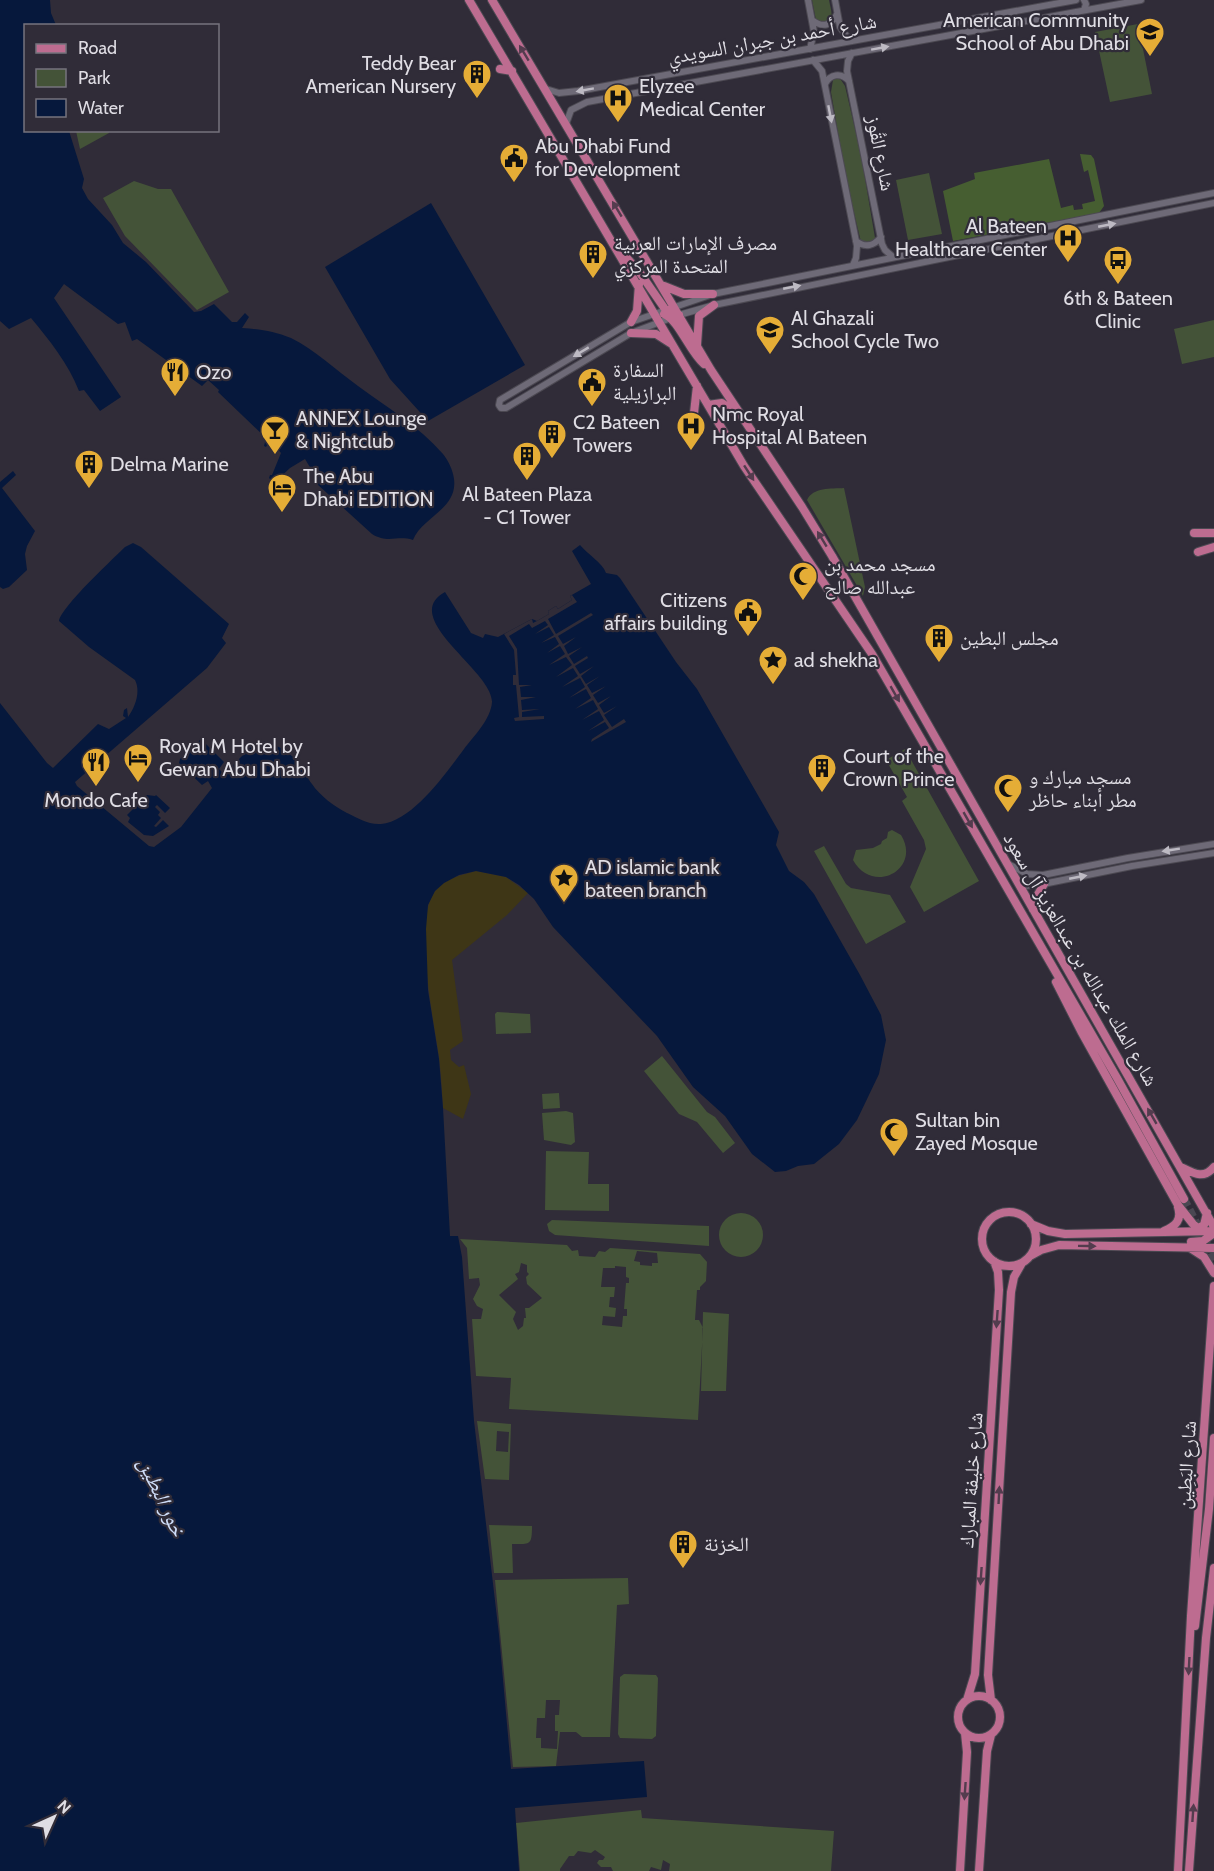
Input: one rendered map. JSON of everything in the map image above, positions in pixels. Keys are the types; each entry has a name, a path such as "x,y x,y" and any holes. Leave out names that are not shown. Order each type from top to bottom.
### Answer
{"main road":[{"name":"شارع الملك عبدالله بن عبدالعزيز آل سعود","path":"469,0 762,493 866,644 1039,943 1193,1224 1198,1228 1204,1225 1207,1212"},
{"name":"شارع الملك عبدالله بن عبدالعزيز آل سعود","path":"492,0 659,281 675,313 832,556 1207,1212 1214,1230"},
{"path":"500,69 512,71"},
{"path":"620,252 640,273 665,309 675,313 694,354 711,370"},
{"path":"659,281 665,287 678,292 697,295 713,294"},
{"path":"631,322 637,311 639,284"},
{"path":"696,346 699,316 714,304"},
{"path":"656,313 675,313"},
{"path":"631,333 656,334 674,346"},
{"path":"694,413 697,385"},
{"path":"708,405 722,403 741,416"},
{"path":"1194,533 1214,533"},
{"path":"1198,552 1214,547"},
{"path":"992,862 1009,880 1020,886"},
{"path":"1033,909 1044,884"},
{"path":"1181,1167 1199,1175 1207,1174 1214,1167"},
{"path":"1161,1233 1178,1221 1181,1202"},
{"path":"1214,1230 1060,1234 1031,1224 1014,1213 1002,1214 992,1219 986,1227 983,1242 986,1252 994,1261 1008,1266 1022,1263 1041,1250 1059,1245 1214,1248"},
{"path":"1030,1256 1035,1247 1036,1238 1031,1224"},
{"path":"1155,1247 1170,1242 1203,1241 1214,1230"},
{"path":"1186,1248 1204,1257 1214,1274"},
{"name":"شارع خليفة المبارك","path":"967,1700 975,1674 995,1353 999,1284 994,1261"},
{"name":"شارع خليفة المبارك","path":"991,1700 988,1675 1011,1292 1014,1276 1022,1263"},
{"name":"شارع البَطِين","path":"1178,1871 1191,1616 1214,1286"},
{"path":"1197,1390 1207,1391"},
{"name":"شارع البَطِين","path":"1190,1647 1196,1622 1205,1544 1214,1438"},
{"path":"1189,1871 1206,1638 1214,1568"},
{"path":"960,1871 967,1752 965,1733 958,1719 960,1708 967,1700 982,1696 991,1700 998,1708 1000,1718 987,1751 979,1871"},
{"path":"965,1733 978,1738 992,1735"}],"street":[{"path":"808,0 814,35 810,49"},
{"path":"835,0 842,31 850,41"},
{"name":"شارع أحمد بن جبران السويدي","path":"545,89 565,93 1076,0"},
{"path":"1084,0 1086,4 1084,10"},
{"name":"شارع أحمد بن جبران السويدي","path":"566,124 572,110 584,102 1141,0"},
{"path":"812,20 819,25 828,25 837,14"},
{"path":"957,22 958,33"},
{"path":"929,27 932,32 930,39"},
{"name":"شارع القُوز","path":"852,53 847,65 849,81 881,237 885,250 893,257"},
{"path":"813,60 820,68 825,84 856,241 857,254 853,265"},
{"path":"825,84 837,75 849,81"},
{"path":"838,195 846,193"},
{"path":"665,309 631,322 500,400 500,406 507,407 631,333 713,294 1214,194"},
{"path":"675,313 1214,203"},
{"path":"856,241 868,245 876,243 881,237"},
{"path":"980,240 981,250"},
{"path":"950,246 953,250 952,256"},
{"path":"1007,863 1022,872 1038,875 1214,844"},
{"path":"1020,886 1044,884 1214,853"},
{"path":"1123,868 1128,858"}],"green space":[{"path":"812,0 829,0 831,17 825,25 816,20"},
{"path":"1138,24 1152,94 1110,102 1095,32"},
{"path":"837,78 845,86 861,155 875,238 873,243 861,242 846,179 831,92 833,80"},
{"path":"76,132 109,132 109,133 80,149"},
{"path":"1080,154 1091,155 1094,159 1104,206 1099,213 953,241 943,191 975,179 974,173 1049,159 1061,208 1073,205 1074,210 1083,209 1082,204 1095,201 1088,170 1084,172"},
{"path":"929,173 942,234 908,240 896,180"},
{"path":"134,181 158,189 171,189 229,292 197,310 125,236 103,198"},
{"path":"1214,320 1214,357 1182,364 1174,329"},
{"path":"844,488 865,587 863,596 807,500 818,491"},
{"path":"905,749 979,881 924,912 910,887 926,849 924,840 902,801 907,797 886,760"},
{"path":"892,830 901,835 906,847 905,858 900,867 892,874 883,877 872,876 862,871 853,860 856,850 873,848 881,844 887,838 888,832"},
{"path":"824,846 846,884 851,888 890,895 906,922 866,944 814,851"},
{"path":"497,1012 530,1014 531,1033 496,1034 495,1014"},
{"path":"662,1056 735,1143 723,1153 697,1122 679,1114 644,1071"},
{"path":"559,1093 560,1108 543,1109 542,1094"},
{"path":"566,1111 573,1113 575,1142 571,1145 544,1140 542,1113"},
{"path":"546,1151 589,1152 588,1184 609,1184 609,1211 545,1210"},
{"path":"741,1213 750,1214 757,1219 762,1226 762,1244 757,1251 750,1256 741,1257 732,1256 725,1251 720,1244 719,1235 720,1226 725,1219 732,1214"},
{"path":"552,1220 709,1226 709,1246 555,1235 549,1231 547,1224"},
{"path":"460,1239 567,1245 572,1251 578,1250 579,1256 595,1257 599,1251 605,1252 610,1248 700,1254 707,1262 706,1281 700,1290 697,1290 695,1320 699,1320 703,1328 698,1420 509,1409 511,1378 476,1376 472,1319 481,1319 483,1309 477,1306 473,1299 480,1285 479,1278 469,1279 467,1248","holes":["637,1251 657,1253 658,1263 652,1263 652,1266 640,1265 640,1262 634,1261","521,1263 527,1265 529,1274 526,1277 527,1284 542,1298 529,1308 525,1308 526,1318 524,1318 523,1326 518,1330 513,1319 516,1312 499,1295 518,1279 515,1274 519,1272","615,1266 626,1267 626,1277 629,1278 629,1283 626,1283 624,1309 627,1309 627,1316 623,1316 622,1327 602,1325 603,1316 615,1317 616,1308 609,1307 610,1297 614,1297 615,1287 601,1287 603,1268 615,1268"]},
{"path":"703,1312 729,1314 726,1391 701,1391"},
{"path":"477,1421 511,1424 509,1480 485,1479","holes":["497,1431 509,1432 508,1452 496,1451"]},
{"path":"489,1525 532,1526 529,1542 512,1544 513,1573 494,1573"},
{"path":"628,1578 629,1604 617,1605 610,1737 582,1737 576,1732 560,1732 556,1766 513,1767 495,1580","holes":["546,1700 560,1700 559,1715 555,1715 555,1731 558,1731 557,1749 541,1748 541,1738 536,1738 537,1718 545,1718"]},
{"path":"624,1674 656,1675 658,1678 656,1736 652,1739 620,1738 618,1734 620,1677"},
{"path":"641,1810 642,1818 834,1831 831,1871 669,1871 670,1864 663,1860 661,1870 651,1867 649,1871 613,1871 611,1867 601,1867 597,1863 605,1857 595,1850 591,1853 578,1851 574,1856 569,1856 560,1871 520,1871 516,1823"}],"sand":[{"path":"476,871 506,877 528,893 507,915 452,960 463,1041 450,1050 451,1060 459,1067 464,1065 471,1094 463,1119 443,1108 439,1057 427,970 426,923 429,903 436,890 449,880"}],"water":[{"path":"0,0 50,0 51,13 56,24 24,24 24,132 69,132 84,179 82,188 88,199 112,225 123,243 146,262 194,312 214,304 232,322 237,322 245,313 249,317 242,328 273,332 291,338 317,354 434,444 445,456 451,469 454,489 451,498 424,525 413,540 378,537 317,484 305,459 290,468 274,483 269,478 281,453 270,440 266,447 264,446 266,438 218,392 219,390 208,380 202,386 137,339 132,341 125,322 118,324 64,284 54,298 121,397 100,411 84,390 79,391 64,362 31,318 9,329 0,321"},
{"path":"431,203 525,365 428,421 390,379 325,267"},
{"path":"13,471 16,475 2,488 35,531 25,554 27,570 9,587 3,589 0,587 0,482"},
{"name":"خور البطين","path":"133,543 141,547 229,624 222,638 226,643 207,668 75,782 149,846 154,847 181,827 212,788 208,781 202,785 179,763 180,759 200,740 224,762 219,769 224,774 257,741 263,741 281,748 292,756 302,766 319,793 347,813 363,821 376,824 393,821 405,814 428,794 477,733 489,715 492,702 488,689 478,675 439,630 433,616 434,603 445,592 471,633 483,638 485,634 498,637 532,619 537,621 549,614 548,611 556,606 558,609 572,600 570,596 591,584 572,551 580,545 606,573 617,575 620,578 676,662 697,689 779,832 776,845 789,871 804,882 814,894 881,1015 886,1040 879,1074 857,1120 839,1144 814,1164 775,1172 752,1154 725,1116 693,1087 657,1036 553,927 534,899 519,885 506,877 476,871 459,875 444,883 435,891 428,905 426,929 428,990 439,1059 450,1236 458,1236 462,1257 474,1421 499,1635 511,1769 644,1761 647,1797 515,1808 519,1871 0,1871 0,703 53,768 98,724 109,729 126,718 123,716 127,708 128,717 136,699 135,680 89,647 59,621 62,614 88,583 125,547"},
{"path":"147,795 156,795 170,808 165,813 157,805 155,807 160,812 158,815 161,818 154,826 156,827 163,820 169,826 153,836 144,835 128,822 130,818 127,815"}],"pier":[{"path":"572,595 577,602 548,619 556,634 591,613 593,615 558,636 563,644 576,637 564,646 568,654 582,647 569,656 574,664 587,656 588,658 575,666 580,674 594,666 581,676 586,684 600,676 587,685 592,693 606,686 593,695 598,703 611,696 599,705 604,713 617,706 604,715 612,727 624,719 626,722 591,742 609,728 605,722 588,731 604,720 599,711 582,720 598,709 593,700 575,709 591,698 586,689 569,698 585,687 580,678 562,687 578,676 573,668 556,677 572,665 566,657 549,665 565,654 560,646 547,653 559,644 555,637 541,643 554,635 549,627 535,634 548,625 545,621 532,628 529,624 509,636 517,649 519,685 532,685 520,687 521,697 536,697 521,700 522,710 540,709 522,712 522,717 544,716 544,719 515,721 514,718 519,717 516,685 513,685 513,675 516,675 514,650 504,634 532,619 533,623 537,621 549,614 548,611 556,606 558,609 572,600 570,596"}],"tunnel":[{"path":"1184,1199 1199,1228"},
{"path":"1206,1242 1214,1263"}],"place":[{"name":"American Community School of Abu Dhabi","path":"1150,58"},
{"name":"Teddy Bear American Nursery","path":"477,100"},
{"name":"Elyzee Medical Center","path":"618,124"},
{"name":"Abu Dhabi Fund for Development","path":"514,184"},
{"name":"Al Bateen Healthcare Center","path":"1068,264"},
{"name":"مصرف الإمارات العربية المتحدة المركزي","path":"593,280"},
{"name":"6th & Bateen Clinic","path":"1118,286"},
{"name":"Al Ghazali School Cycle Two","path":"770,356"},
{"name":"Ozo","path":"175,398"},
{"name":"السفارة البرازيلية","path":"592,408"},
{"name":"Nmc Royal Hospital Al Bateen","path":"691,452"},
{"name":"ANNEX Lounge & Nightclub","path":"275,456"},
{"name":"C2 Bateen Towers","path":"552,460"},
{"name":"Al Bateen Plaza - C1 Tower","path":"527,482"},
{"name":"Delma Marine","path":"89,490"},
{"name":"The Abu Dhabi EDITION","path":"282,514"},
{"name":"مسجد محمد بن عبدالله صالح","path":"803,602"},
{"name":"Citizens affairs building","path":"748,638"},
{"name":"مجلس البطين","path":"939,664"},
{"name":"ad shekha","path":"773,686"},
{"name":"Royal M Hotel by Gewan Abu Dhabi","path":"138,784"},
{"name":"Mondo Cafe","path":"96,788"},
{"name":"Court of the Crown Prince","path":"822,794"},
{"name":"مسجد مبارك و مطر أبناء حاظر","path":"1008,814"},
{"name":"AD islamic bank bateen branch","path":"564,904"},
{"name":"Sultan bin Zayed Mosque","path":"894,1158"},
{"name":"الخزنة","path":"683,1570"}]}
